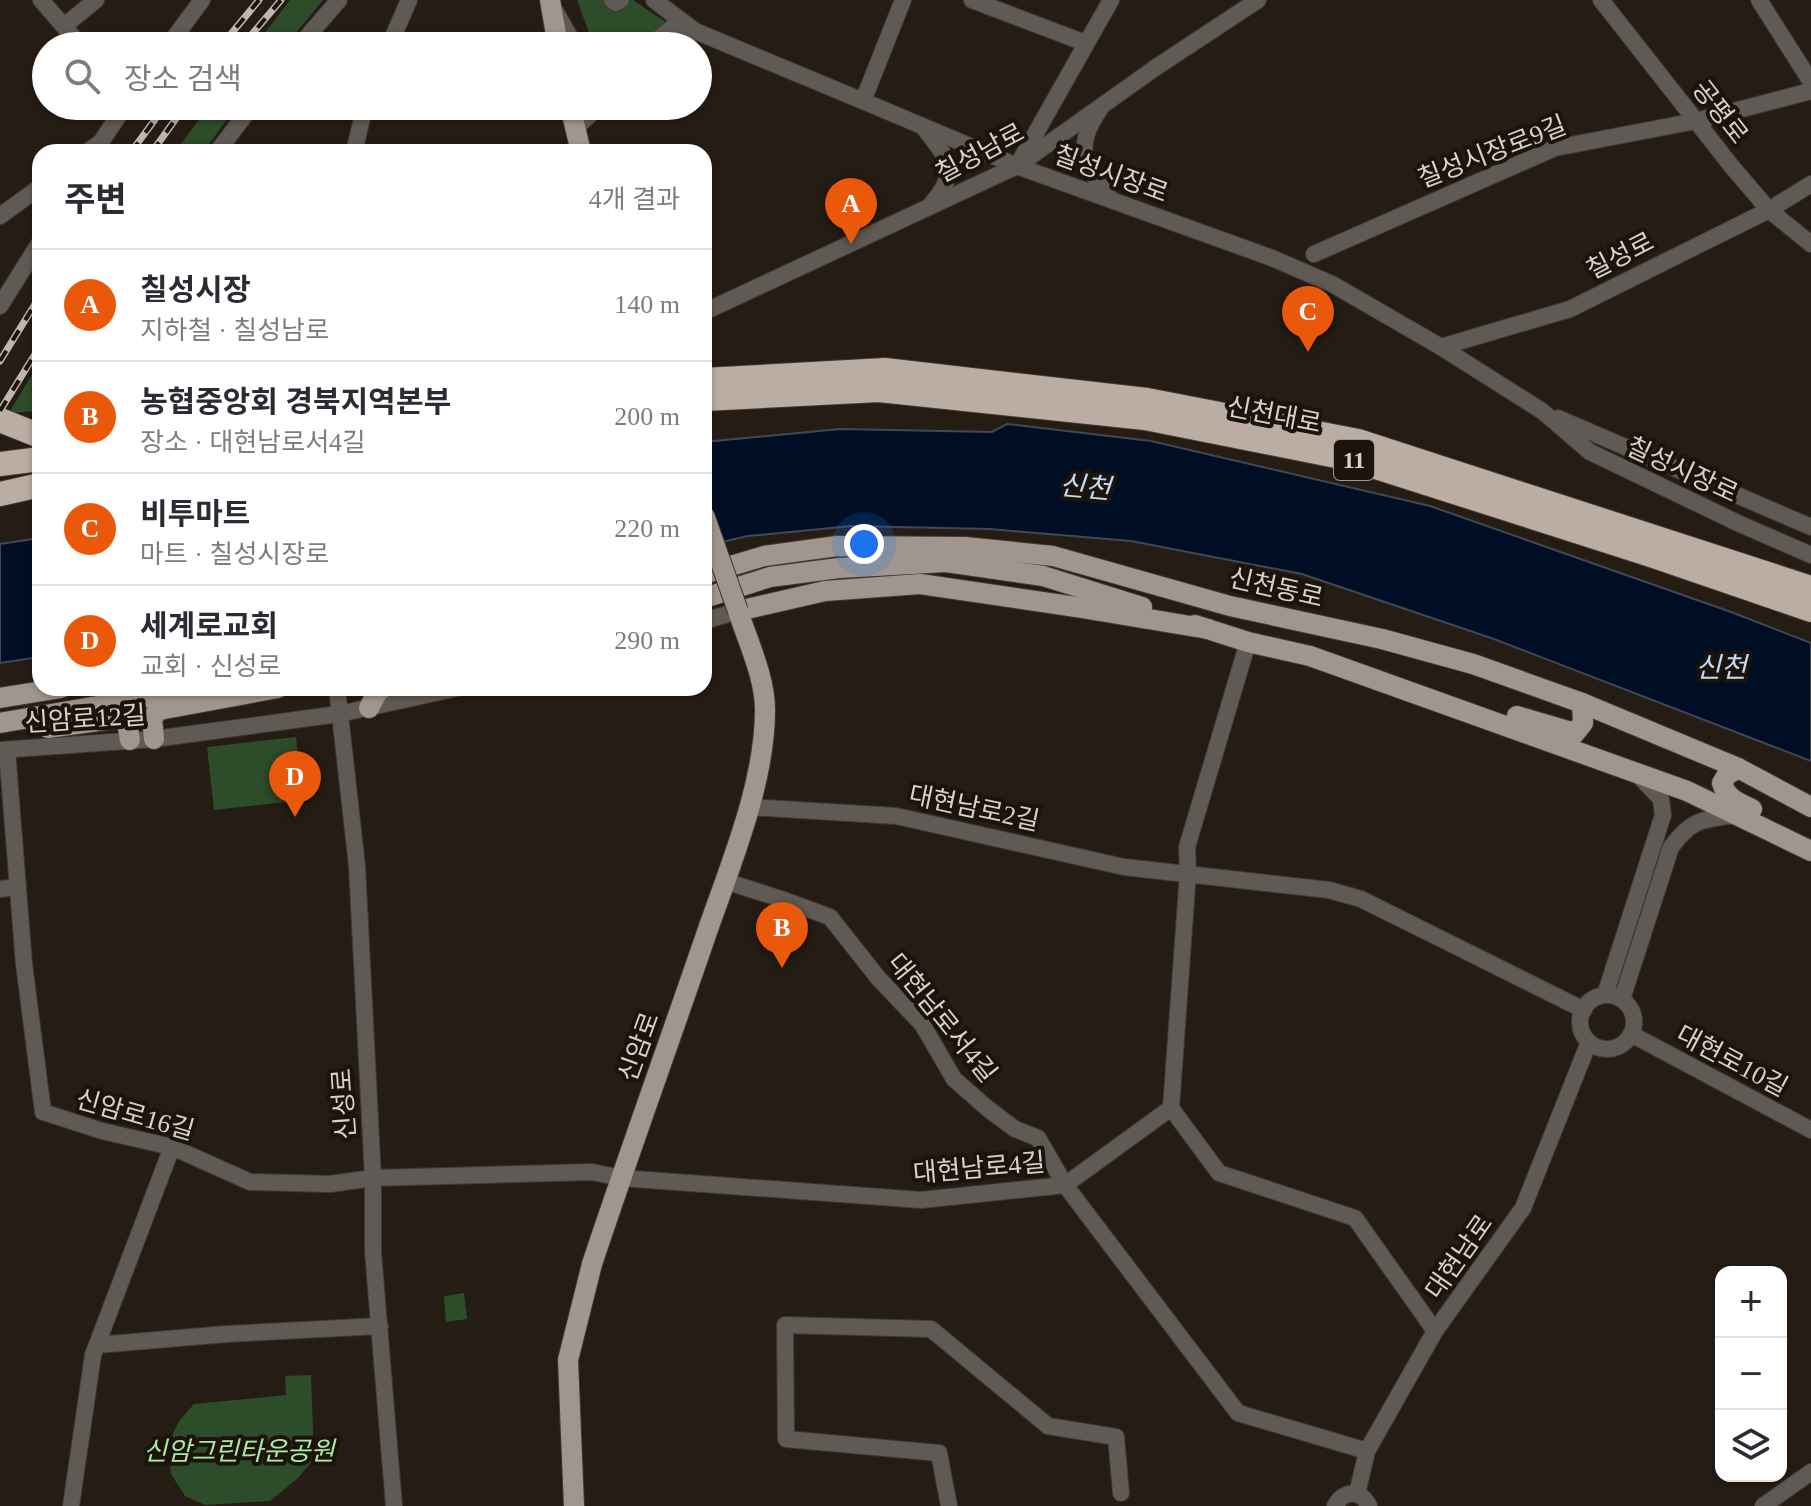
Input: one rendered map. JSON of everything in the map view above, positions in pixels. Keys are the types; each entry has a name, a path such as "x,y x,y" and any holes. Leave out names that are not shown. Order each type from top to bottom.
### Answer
{"highway":[{"name":"신천대로","path":"712,380 885,370 1147,400 1358,441 1811,588"},
{"name":"신천대로","path":"712,399 879,390 1145,418 1351,459 1811,610"},
{"path":"0,420 32,433"},
{"path":"0,448 32,445"},
{"path":"0,464 32,460"},
{"path":"0,485 32,483"},
{"path":"0,495 32,485"}],"main road":[{"path":"550,1 556,32"},
{"path":"572,120 579,144"},
{"name":"신암로","path":"574,1506 568,1360 592,1264 725,881 764,751 765,706 757,669 712,538"},
{"name":"신천동로","path":"712,572 764,556 837,546 965,547 1053,556 1230,606 1382,639 1473,664 1582,703 1738,768 1811,807"},
{"path":"712,595 770,577 839,568 946,562 1043,576 1248,642 1366,665 1575,733 1583,723 1582,703"},
{"path":"738,611 825,591 920,584 1208,629"},
{"path":"1310,656 1687,791 1811,851"},
{"path":"0,698 32,693"},
{"path":"0,723 156,696"},
{"path":"154,739 152,718 159,710 235,696"},
{"path":"369,708 377,696"},
{"path":"2,745 119,718 127,722 130,740"},
{"path":"1738,768 1727,775 1722,783 1723,789 1733,800 1811,836"}],"street":[{"path":"41,0 69,32"},
{"path":"64,26 96,0"},
{"path":"178,32 202,0"},
{"path":"311,32 339,0"},
{"path":"395,32 409,0"},
{"path":"612,0 616,3 621,0"},
{"name":"칠성시장로","path":"654,0 675,8 695,31"},
{"path":"863,101 903,0"},
{"path":"972,0 1085,43"},
{"path":"1017,166 1111,0"},
{"name":"칠성남로","path":"712,308 1017,166 1258,0"},
{"name":"공평로","path":"1601,0 1769,210 1811,244"},
{"path":"1759,0 1811,82"},
{"path":"550,1 567,32"},
{"path":"667,32 673,27 695,31"},
{"name":"칠성시장로","path":"712,38 1017,166 1272,258 1332,284 1441,347 1542,411 1590,452 1811,555"},
{"name":"칠성시장로9길","path":"1272,258 1314,254 1555,148 1696,121 1811,91"},
{"path":"1103,105 1089,128 1084,154 1090,173 1111,199"},
{"path":"98,144 115,120"},
{"path":"223,144 241,120"},
{"path":"356,144 362,120"},
{"path":"574,129 584,120"},
{"path":"923,126 943,152 950,173 946,186 927,208"},
{"name":"칠성로","path":"1441,347 1570,309 1769,210 1811,184"},
{"path":"0,216 32,193"},
{"path":"1314,254 1332,284"},
{"path":"0,306 32,255"},
{"name":"칠성시장로","path":"1542,411 1811,527"},
{"path":"0,420 32,421"},
{"path":"0,495 32,493"},
{"path":"712,619 738,611"},
{"path":"1248,642 1187,847 1188,873 1171,1108 1219,1173 1355,1218 1435,1331"},
{"name":"신암로12길","path":"130,740 154,739 338,701 369,708 422,696"},
{"name":"신성로","path":"338,701 357,866 373,1178 373,1252 394,1506"},
{"name":"신암로16길","path":"2,745 43,1112 102,1131 172,1147 250,1182 330,1184 373,1178 592,1172 621,1178"},
{"path":"1613,997 1663,815 1661,799 1636,773"},
{"name":"대현남로2길","path":"748,807 896,816 1124,867 1329,890 1361,899 1584,1010"},
{"path":"1613,997 1671,847 1685,828 1696,822 1736,815"},
{"name":"대현남로서4길","path":"725,881 830,917 879,979 922,1024 954,1079 1015,1129 1038,1138 1065,1185"},
{"path":"0,889 18,887"},
{"path":"1613,997 1632,1013 1634,1022 1631,1034 1622,1044 1605,1049 1589,1042 1581,1027 1584,1010 1596,998 1613,997"},
{"name":"대현로10길","path":"1631,1034 1811,1130"},
{"name":"대현남로","path":"1363,1500 1367,1451 1435,1331 1523,1208 1589,1042"},
{"path":"1065,1185 1171,1108"},
{"path":"71,1506 88,1379 97,1345 172,1147"},
{"name":"대현남로4길","path":"621,1178 921,1200 1065,1185 1238,1413 1367,1451"},
{"path":"949,1506 939,1453 786,1439 785,1325 931,1329 1048,1426 1116,1437 1121,1493"},
{"path":"97,1345 380,1326"},
{"path":"1763,1506 1811,1472"},
{"path":"1335,1506 1345,1494 1363,1500"}],"green space":[{"path":"290,0 323,0 297,32 266,32"},
{"path":"577,0 633,0 673,27 665,32 589,32"},
{"path":"199,120 227,120 209,144 181,144"},
{"path":"32,374 32,411 9,413"},
{"path":"296,737 303,800 214,810 207,747"},
{"path":"464,1293 467,1319 446,1322 444,1296"},
{"name":"신암그린타운공원","path":"311,1375 314,1459 298,1478 270,1501 205,1505 185,1496 171,1474 168,1444 179,1421 194,1404 286,1395 285,1376"}],"water":[{"name":"신천","path":"1007,424 1151,441 1430,506 1811,643 1811,761 1494,639 1302,574 1131,541 990,529 851,526 748,536 712,544 712,441 840,429 992,432"},
{"path":"32,539 32,658 0,663 0,544"}],"railway":[{"path":"233,32 259,0"},
{"path":"254,32 281,0"},
{"path":"137,144 155,120"},
{"path":"158,144 175,120"},
{"path":"0,361 32,309"},
{"path":"0,411 32,359"}],"place":[{"name":"칠성시장","path":"851,244"},
{"name":"비투마트","path":"1308,352"},
{"name":"세계로교회","path":"295,817"},
{"name":"농협중앙회 경북지역본부","path":"782,968"}]}
